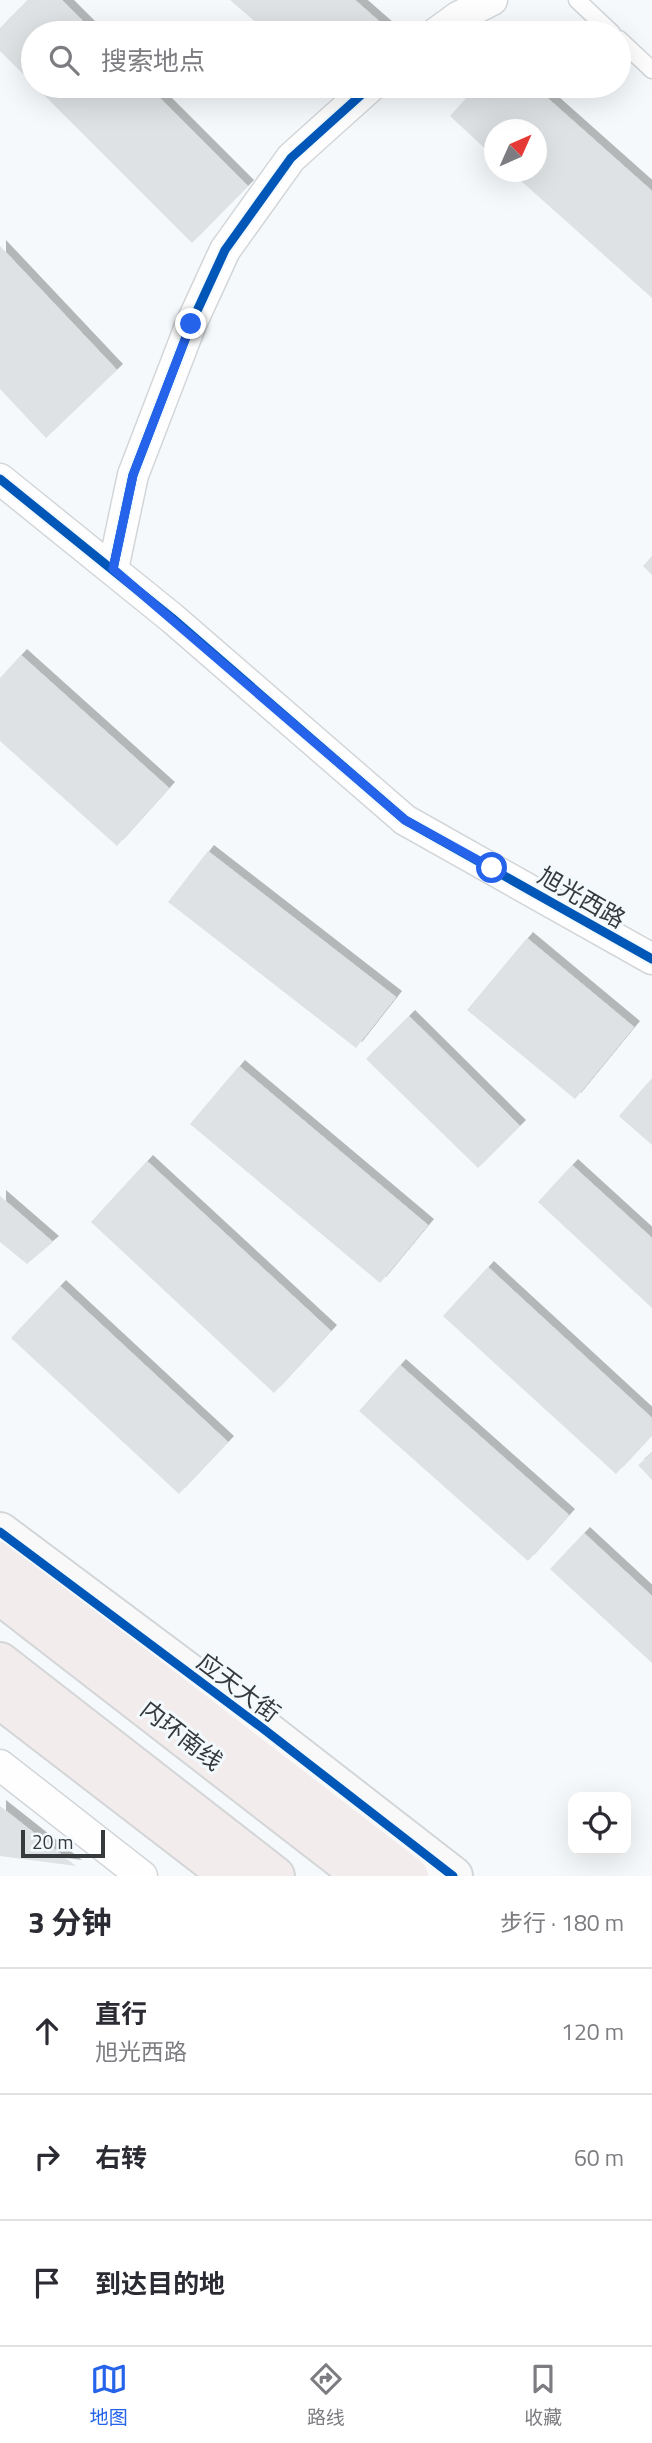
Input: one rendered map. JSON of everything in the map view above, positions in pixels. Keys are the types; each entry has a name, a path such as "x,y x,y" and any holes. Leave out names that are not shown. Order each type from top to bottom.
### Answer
{"highway":[{"path":"0,1561 409,1876"},
{"name":"内环南线","path":"0,1594 363,1876"},
{"path":"0,1662 275,1876"},
{"path":"0,1699 230,1876"}],"street":[{"path":"452,21 492,0"},
{"path":"113,569 133,475 191,324 225,250 291,158 357,98"},
{"name":"旭光西路","path":"0,479 113,569 405,820 652,959"},
{"name":"应天大街","path":"0,1532 261,1727 453,1876"},
{"path":"0,1716 194,1866"},
{"path":"0,1765 142,1876"}],"lane":[{"path":"576,0 599,21"},
{"path":"631,51 652,71"}],"building":[{"path":"28,0 62,0 83,21 21,21 21,72 0,51 0,28"},
{"path":"230,0 355,0 379,21 254,21"},
{"path":"47,98 160,98 248,186 192,243"},
{"path":"466,98 547,98 652,191 652,298 522,182 547,182 547,119 484,119 484,148 450,116"},
{"path":"0,246 117,370 46,438 0,389"},
{"path":"652,556 652,575 643,566"},
{"path":"21,655 169,788 117,846 0,741 0,678"},
{"path":"208,851 396,997 356,1048 168,902"},
{"path":"527,938 634,1027 575,1099 467,1010"},
{"path":"409,1016 520,1126 478,1168 366,1059"},
{"path":"239,1066 428,1225 380,1283 190,1124"},
{"path":"652,1078 652,1145 619,1116"},
{"path":"147,1161 331,1331 274,1393 91,1222"},
{"path":"572,1165 652,1238 652,1308 538,1202"},
{"path":"0,1196 53,1242 27,1264 0,1242"},
{"path":"488,1267 652,1418 652,1435 616,1474 443,1316"},
{"path":"60,1286 228,1442 179,1494 11,1338"},
{"path":"400,1365 569,1515 528,1561 359,1411"},
{"path":"652,1453 652,1480 638,1465"},
{"path":"584,1533 652,1596 652,1663 550,1569"},
{"path":"0,1806 76,1866 0,1856"}],"cycle path":[{"path":"113,569 133,475 191,324 225,250 291,158 358,98"},
{"path":"0,479 172,618 405,820 652,959"},
{"path":"0,1532 261,1727 453,1876"}],"route":[{"path":"191,324 133,475 113,569 405,820 492,868"}]}
